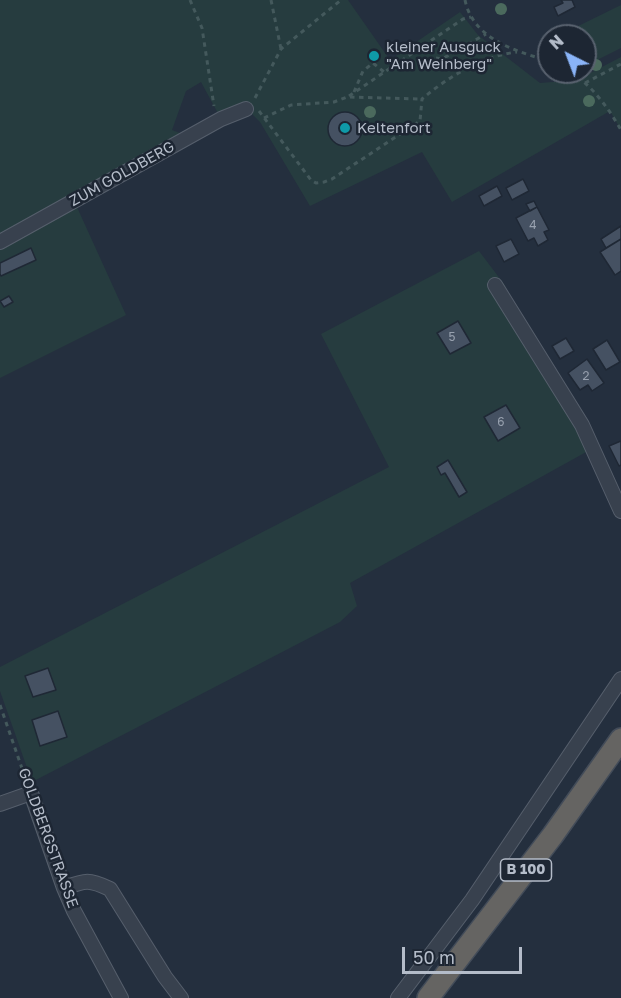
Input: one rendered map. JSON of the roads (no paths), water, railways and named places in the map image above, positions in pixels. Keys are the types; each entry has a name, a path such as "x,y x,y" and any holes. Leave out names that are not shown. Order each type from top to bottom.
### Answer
{"highway":[{"name":"B 100","path":"428,998 553,835 621,739"},
{"name":"B 100","path":"446,998 562,845 621,762"}],"street":[{"name":"ZUM GOLDBERG","path":"0,242 222,118 252,107"},
{"path":"495,285 582,425 621,511"},
{"path":"398,998 472,900 621,680"},
{"name":"GOLDBERGSTRASSE","path":"0,804 31,793 74,911 121,998"},
{"path":"64,888 83,881 95,882 110,889 165,977 181,998"}],"place":[{"name":"kleiner Ausguck \"Am Weinberg\"","path":"374,56"},
{"name":"Keltenfort","path":"345,128"}]}
